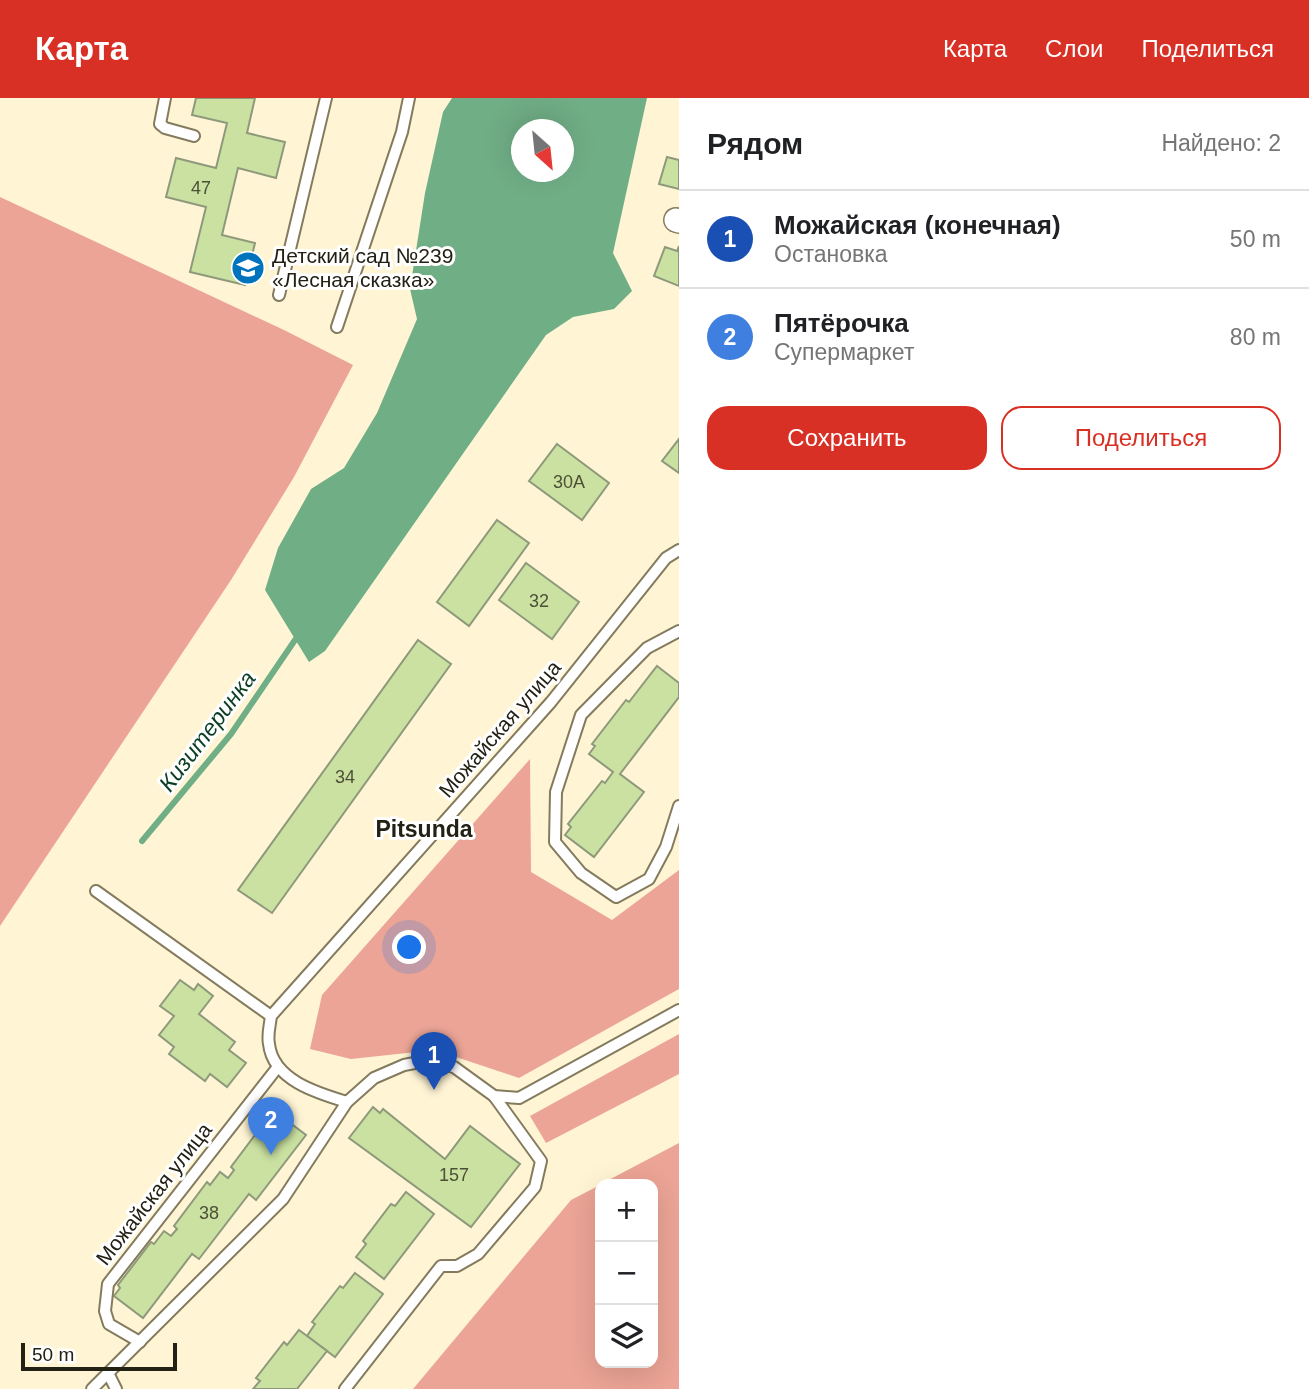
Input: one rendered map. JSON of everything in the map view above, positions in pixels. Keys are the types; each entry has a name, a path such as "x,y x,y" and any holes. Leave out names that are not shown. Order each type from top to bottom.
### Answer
{"lane":[{"path":"165,98 160,124 165,128 194,136"},
{"path":"279,295 326,98"},
{"path":"337,327 402,132 409,98"},
{"name":"Можайская улица","path":"271,1016 551,702 667,558 679,550"},
{"path":"679,631 647,649 580,715 556,792 555,842 581,873 616,897 649,879 666,846 679,806"},
{"path":"96,891 271,1016 268,1044 277,1068 314,1092 347,1102"},
{"path":"494,1096 519,1098 679,1010"},
{"path":"92,1389 283,1199 347,1102 374,1078 404,1065 425,1061 454,1067 494,1096 541,1161 534,1187 478,1254 457,1266 441,1266 345,1389"},
{"name":"Можайская улица","path":"141,1342 109,1324 105,1311 108,1284 277,1068"},
{"path":"108,1373 116,1389"}],"shaded area":[{"path":"452,98 647,98 613,253 632,291 614,309 573,317 546,335 325,651 309,662 265,590 278,548 311,489 344,468 377,413 417,319 410,289 425,193 443,112"},
{"path":"0,197 353,365 294,477 231,580 0,926"},
{"path":"530,759 531,872 612,920 679,870 679,989 519,1078 435,1050 351,1059 310,1049 322,995"},
{"path":"679,1034 679,1074 546,1143 530,1116"},
{"path":"679,1143 679,1389 413,1389 571,1200 595,1188 595,1368 658,1368 658,1179 611,1179"}],"building":[{"path":"196,98 255,98 247,133 285,142 276,178 238,168 222,235 255,243 245,285 190,272 206,207 166,197 176,158 216,168 227,123 192,115"},
{"path":"667,157 679,160 679,189 659,184"},
{"path":"679,246 679,286 654,276 665,247 677,251"},
{"path":"679,439 679,473 662,461"},
{"path":"557,444 609,483 582,520 529,481"},
{"path":"497,520 529,543 469,626 437,602"},
{"path":"526,563 579,602 552,639 499,600"},
{"path":"418,640 451,664 272,913 238,890"},
{"path":"657,666 679,683 679,697 620,774 644,792 594,857 565,835 571,827 568,824 602,781 605,783 613,772 589,754 595,746 592,744"},
{"path":"180,980 194,990 198,984 213,996 199,1014 235,1042 229,1050 246,1063 227,1087 210,1074 205,1081 169,1054 174,1047 159,1035 174,1016 160,1006"},
{"path":"373,1107 380,1113 383,1109 445,1159 470,1126 520,1164 471,1227 349,1138"},
{"path":"277,1113 306,1135 256,1200 249,1194 199,1259 192,1254 143,1318 114,1296 120,1288 118,1285 151,1242 154,1244 164,1231 171,1236 177,1229 174,1226 207,1182 210,1185 220,1172 228,1178 234,1170 231,1167 264,1123 268,1126"},
{"path":"406,1192 434,1214 384,1279 356,1257 366,1244 363,1241 391,1204 395,1206"},
{"path":"355,1273 383,1294 335,1357 307,1336 315,1324 312,1322 340,1286 343,1288"},
{"path":"299,1330 327,1351 297,1389 253,1389 260,1381 256,1378 284,1342 287,1345"}],"waterway":[{"name":"Кизитеринка","path":"142,841 231,734 295,640"}],"place":[{"name":"Детский сад №239 «Лесная сказка»","path":"248,268"},
{"name":"Можайская (конечная)","path":"434,1090"},
{"name":"Пятёрочка","path":"271,1155"}],"district":[{"name":"Pitsunda","path":"424,829"}]}
